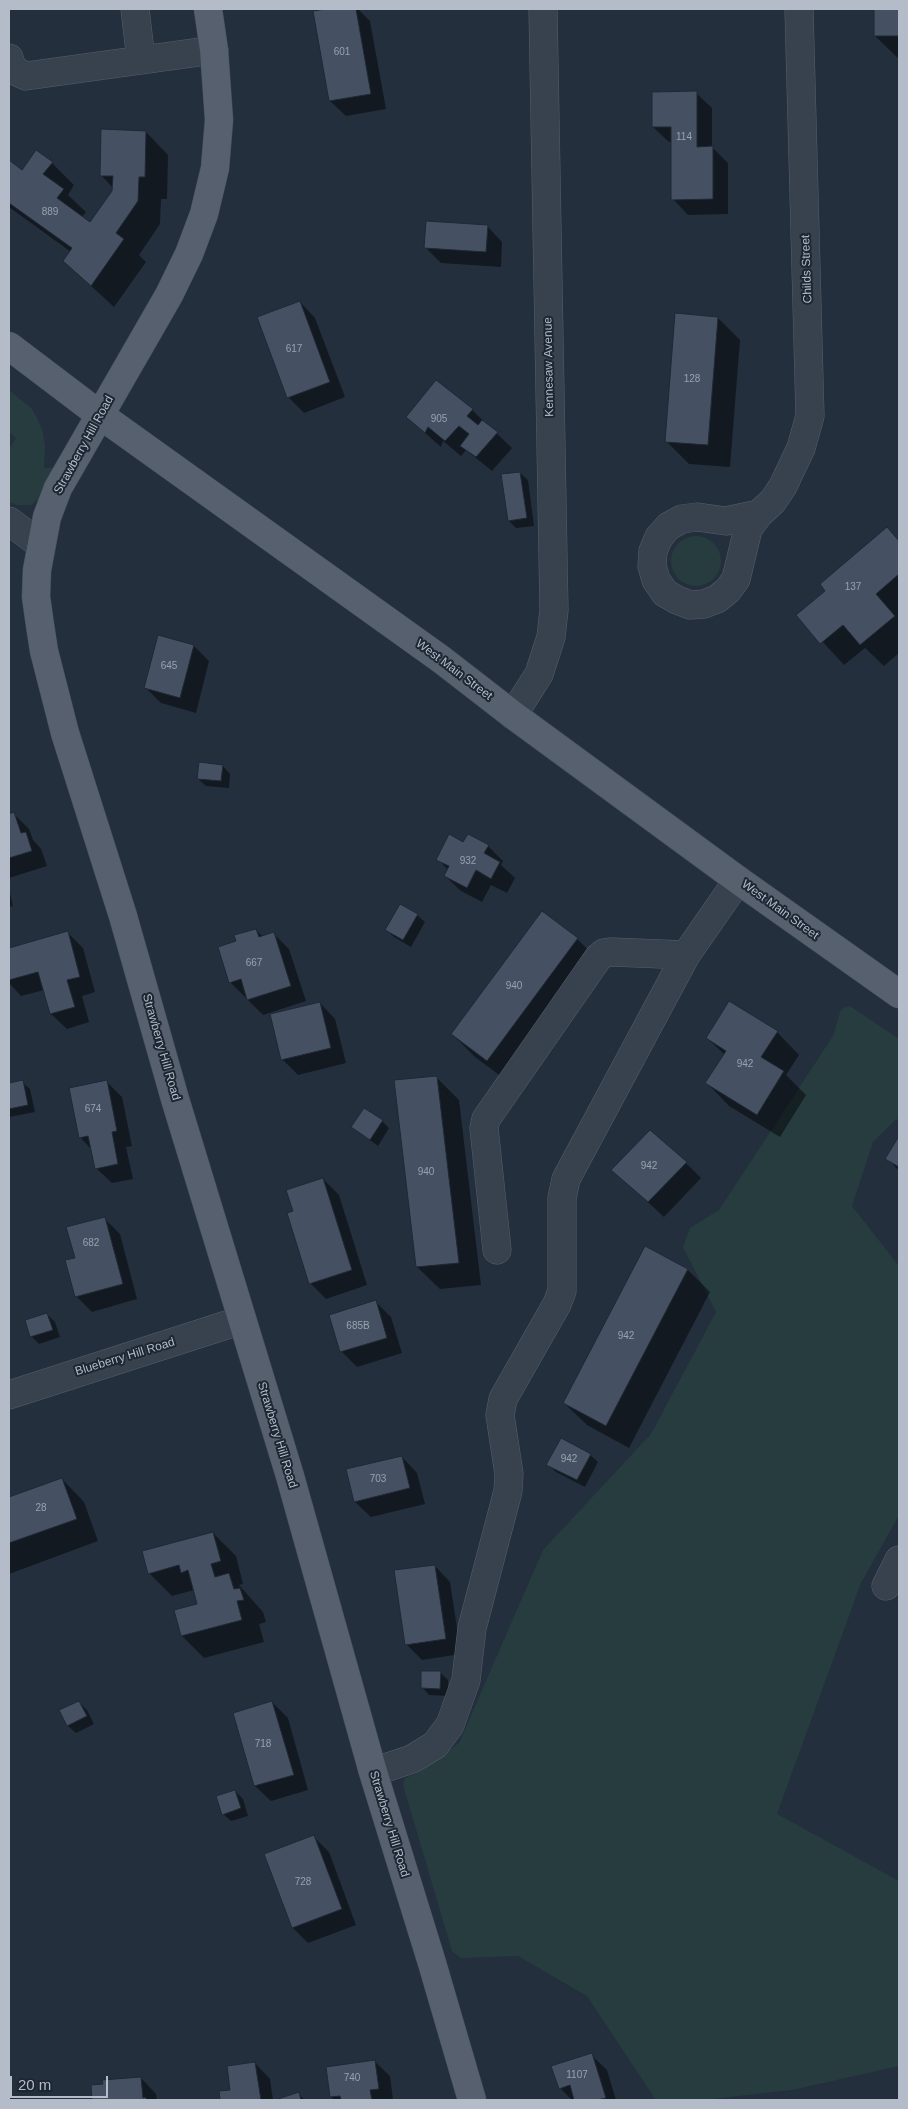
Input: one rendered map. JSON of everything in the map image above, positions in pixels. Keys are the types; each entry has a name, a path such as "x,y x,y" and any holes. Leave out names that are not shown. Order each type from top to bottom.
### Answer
{"main road":[{"name":"Strawberry Hill Road","path":"208,9 214,50 219,120 215,168 204,214 189,254 169,296 58,488 47,517 41,545 36,597 44,651 65,733 123,916 175,1099 290,1476 373,1772 472,2100"},
{"name":"West Main Street","path":"9,346 100,415 442,660 513,715 738,880 899,994"}],"street":[{"path":"134,9 141,60"},
{"name":"Kennesaw Avenue","path":"513,715 542,668 551,637 554,610 544,9"},
{"name":"Childs Street","path":"759,514 773,501 783,486 801,448 810,416 799,9"},
{"path":"9,58 13,70 26,76 214,50"},
{"path":"9,521 41,545"},
{"path":"373,1772 412,1759 435,1745 450,1726 466,1680 472,1628 508,1492 509,1474 500,1415 503,1399 557,1304 562,1291 562,1198 566,1179 686,955 738,880"},
{"path":"497,1250 484,1128 486,1119 598,958 604,953 686,955"},
{"name":"Blueberry Hill Road","path":"9,1395 242,1320"},
{"path":"886,1586 899,1560"}],"green space":[{"path":"9,390 32,409 43,432 45,446 44,468 55,468 40,498 31,505 17,505 9,502 9,449 16,438 9,432"},
{"path":"691,536 701,536 714,543 721,556 721,566 714,579 701,586 691,586 682,582 675,575 671,566 671,556 675,547 682,540"},
{"path":"850,1006 899,1039 899,1119 895,1120 873,1142 852,1206 899,1266 899,1515 861,1583 777,1814 899,1881 899,2066 792,2090 703,2100 656,2100 587,1996 518,1956 461,1958 452,1951 403,1785 405,1778 418,1773 459,1743 543,1550 651,1434 716,1312 683,1247 690,1228 719,1210 833,1036 841,1009"}],"building":[{"path":"356,9 371,94 329,101 313,11"},
{"path":"874,9 899,9 899,36 874,36"},
{"path":"697,91 697,147 713,146 713,199 671,200 671,127 652,127 652,92"},
{"path":"101,129 146,131 145,177 139,177 138,201 116,233 124,239 91,286 63,261 72,248 9,203 9,160 22,170 36,150 53,162 43,174 64,189 57,198 90,222 112,191 113,176 100,176"},
{"path":"426,221 488,225 486,252 424,248"},
{"path":"300,301 330,382 287,398 257,317"},
{"path":"675,313 718,317 708,445 665,442"},
{"path":"436,380 473,409 467,416 478,425 482,420 498,432 476,457 460,446 469,434 459,426 445,441 428,427 425,433 406,417"},
{"path":"520,472 527,518 508,521 501,474"},
{"path":"887,527 899,541 899,574 876,594 895,616 860,645 843,625 820,644 796,615 825,591 820,584"},
{"path":"158,635 194,645 180,698 144,688"},
{"path":"199,762 223,765 221,781 197,779"},
{"path":"14,812 21,833 26,832 32,851 9,858 9,814"},
{"path":"449,834 463,842 468,834 489,845 484,853 500,862 491,879 476,870 467,888 444,876 449,866 436,860"},
{"path":"400,904 418,914 403,940 385,930"},
{"path":"542,911 578,938 487,1061 451,1034"},
{"path":"256,929 259,937 274,932 291,986 247,1000 241,979 229,983 218,947 236,941 234,935"},
{"path":"68,931 80,977 67,980 75,1007 50,1014 38,972 9,980 9,948"},
{"path":"729,1001 778,1031 761,1057 784,1071 757,1115 705,1083 726,1051 706,1038"},
{"path":"320,1002 331,1048 281,1060 270,1014"},
{"path":"437,1076 459,1263 416,1267 394,1080"},
{"path":"23,1080 28,1105 9,1109 9,1083"},
{"path":"107,1080 117,1131 112,1132 118,1164 95,1169 88,1136 79,1138 69,1088"},
{"path":"364,1108 383,1120 370,1140 351,1127"},
{"path":"650,1130 687,1162 648,1202 611,1170"},
{"path":"899,1136 899,1167 885,1159"},
{"path":"323,1178 352,1270 309,1284 287,1213 293,1211 286,1190"},
{"path":"105,1217 123,1284 75,1297 65,1260 75,1258 66,1227"},
{"path":"645,1246 688,1269 606,1426 563,1403"},
{"path":"376,1300 387,1338 340,1352 329,1315"},
{"path":"47,1313 53,1330 30,1337 25,1320"},
{"path":"561,1438 591,1454 577,1480 546,1465"},
{"path":"402,1456 410,1488 354,1502 346,1469"},
{"path":"62,1478 77,1519 9,1543 9,1497"},
{"path":"213,1532 221,1561 211,1564 215,1577 229,1573 234,1589 240,1588 244,1600 237,1601 242,1620 181,1636 174,1610 197,1604 188,1570 181,1573 179,1565 148,1574 142,1551"},
{"path":"435,1565 446,1639 405,1645 394,1570"},
{"path":"421,1671 441,1671 440,1689 421,1688"},
{"path":"79,1701 87,1716 67,1726 59,1710"},
{"path":"272,1701 294,1775 254,1786 233,1713"},
{"path":"235,1790 241,1808 222,1815 216,1796"},
{"path":"314,1835 342,1909 292,1928 264,1854"},
{"path":"592,2053 606,2098 574,2100 570,2085 559,2089 551,2066"},
{"path":"375,2060 379,2089 370,2090 372,2100 341,2100 340,2096 330,2097 326,2067"},
{"path":"255,2062 261,2100 220,2100 219,2091 230,2090 227,2066"},
{"path":"141,2077 143,2098 146,2097 146,2100 92,2100 91,2085 103,2084 102,2080"},
{"path":"299,2092 301,2100 275,2100"}]}
